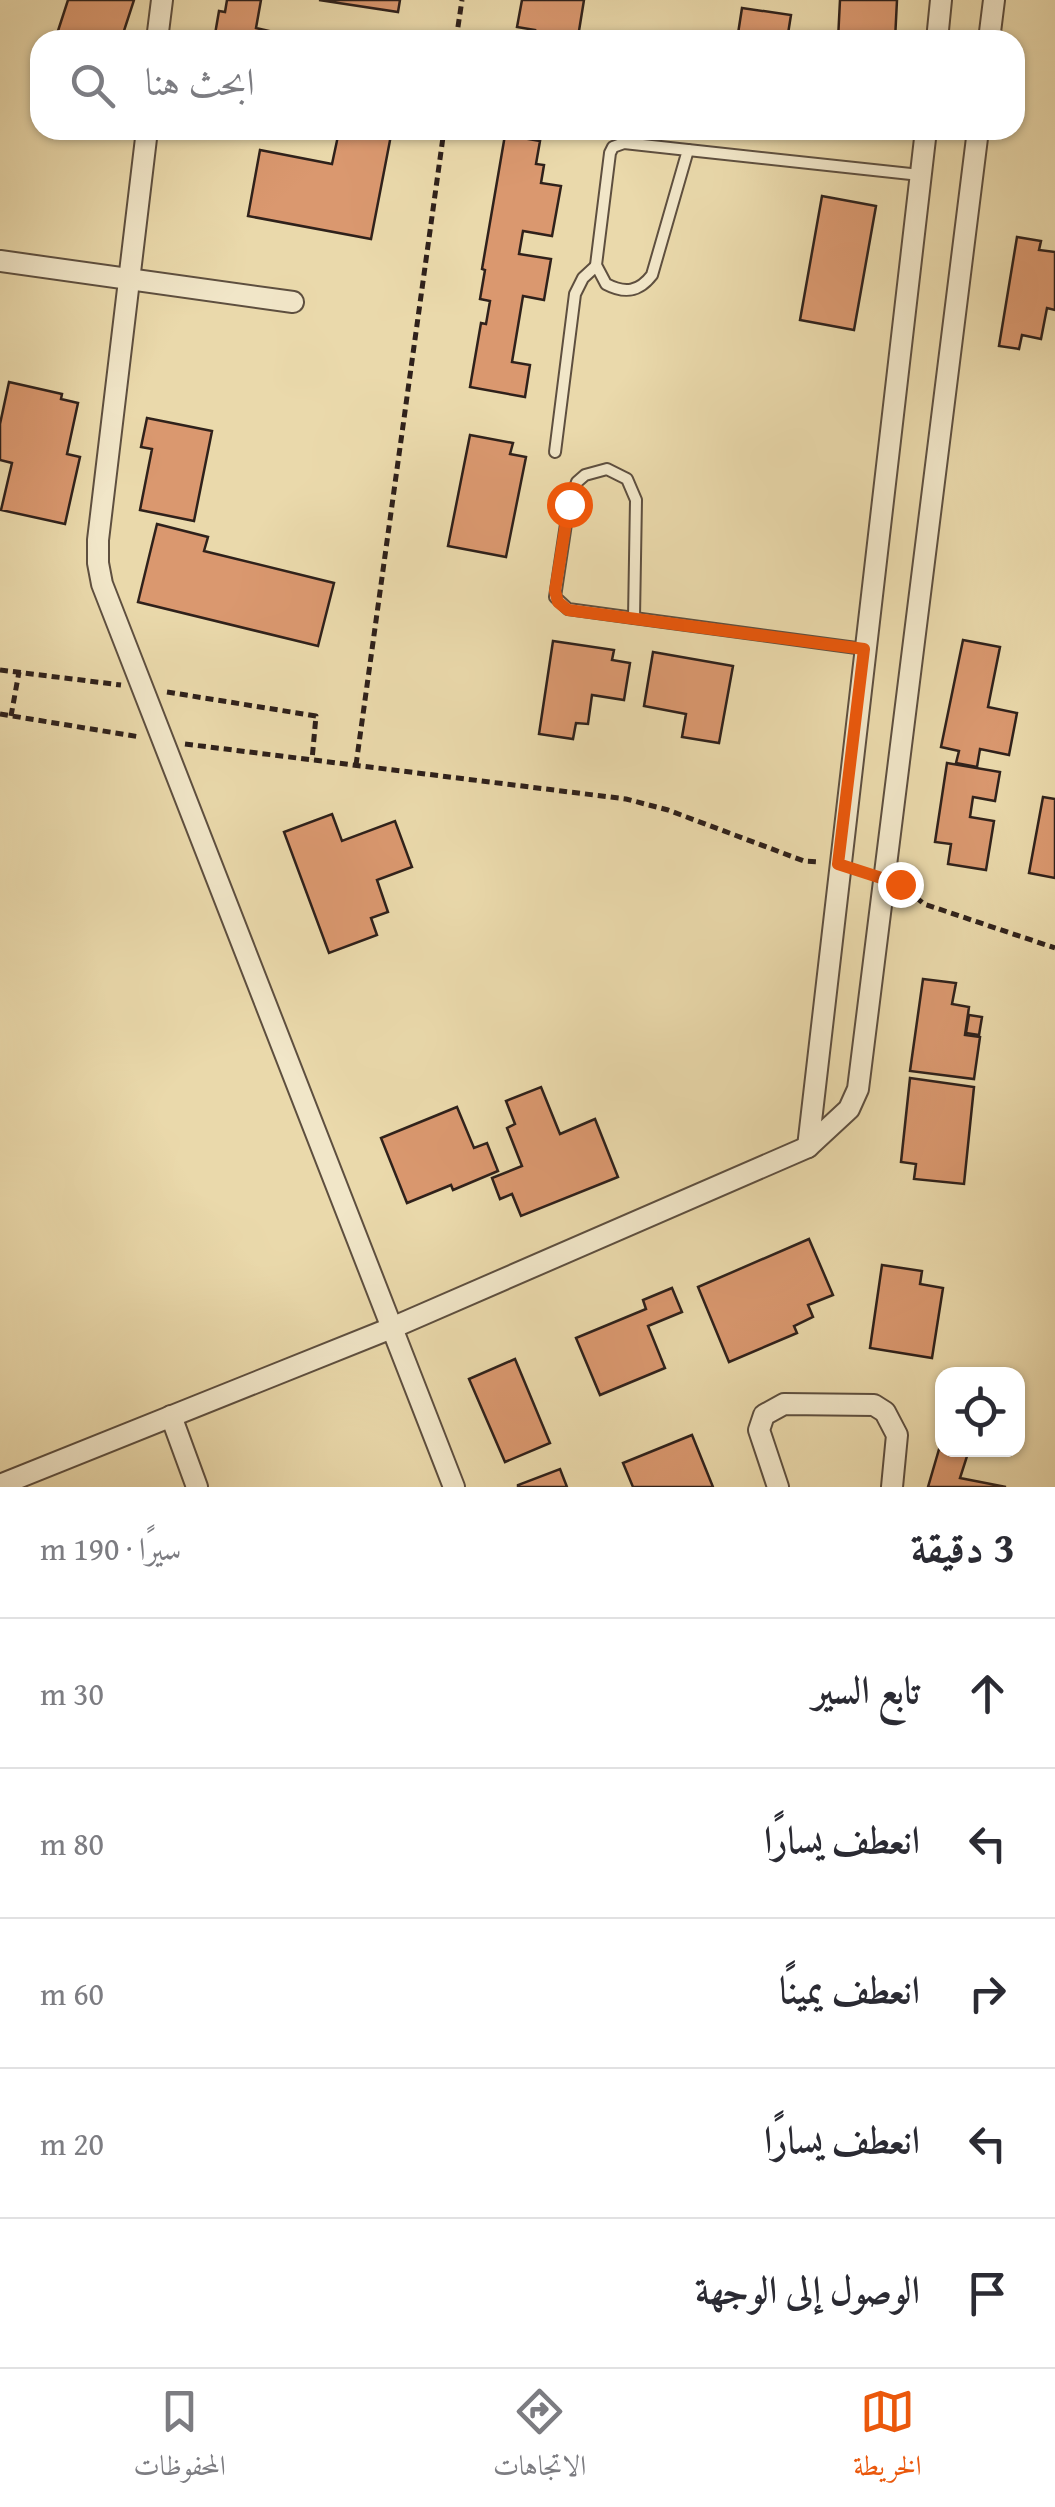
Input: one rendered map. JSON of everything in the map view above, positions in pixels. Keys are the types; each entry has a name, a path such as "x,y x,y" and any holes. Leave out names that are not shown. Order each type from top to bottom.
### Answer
{"street":[{"path":"158,30 162,0"},
{"path":"938,30 942,0"},
{"path":"990,30 994,0"},
{"path":"146,140 98,563 102,584 454,1487"},
{"path":"808,1147 925,140"},
{"path":"0,1485 394,1327 808,1147 850,1109 858,1089 977,140"},
{"path":"0,261 293,302"},
{"path":"778,1487 761,1438 760,1422 764,1415 784,1404 860,1403 874,1405 893,1422 897,1435 892,1487"},
{"path":"171,1416 198,1487"}],"lane":[{"path":"688,150 656,265 646,284 636,290 606,284 596,266 613,147 624,143 921,175"},
{"path":"555,452 575,294 582,278 596,266"},
{"path":"634,618 636,500 633,489 618,472 595,470 576,482 572,493 555,597 568,610 864,649"}],"path":[{"path":"458,30 462,0"},
{"path":"356,765 443,140"},
{"path":"0,670 316,716 312,760"},
{"path":"11,716 19,672"},
{"path":"0,714 163,740 626,799 668,810 804,861 838,864"},
{"path":"885,878 900,884 924,904 1055,948"}],"building":[{"path":"68,0 134,0 124,30 58,30"},
{"path":"227,0 261,0 256,28 265,30 216,30 219,11 225,12"},
{"path":"319,0 400,0 398,12"},
{"path":"522,0 584,0 579,30 517,27"},
{"path":"840,0 897,0 896,30 838,30"},
{"path":"742,8 791,15 789,30 739,30"},
{"path":"337,140 390,140 371,239 248,216 260,150 332,164"},
{"path":"504,140 540,141 536,164 544,165 541,183 561,186 552,236 523,231 519,254 551,259 544,300 523,296 512,362 530,365 525,397 470,387 481,323 486,324 490,301 480,299 485,270 482,269"},
{"path":"822,196 876,206 854,330 800,320"},
{"path":"1017,237 1041,241 1039,250 1055,252 1055,310 1047,308 1041,339 1022,335 1019,349 999,346"},
{"path":"9,382 62,394 61,399 78,403 67,454 80,457 65,524 1,510 12,463 0,460 0,424"},
{"path":"147,418 212,431 194,521 140,510 152,449 141,447"},
{"path":"470,435 513,443 510,454 526,457 506,557 448,546"},
{"path":"157,524 208,537 204,551 334,583 318,646 138,602"},
{"path":"963,640 1000,647 988,707 1017,713 1009,755 980,749 977,767 956,763 959,751 941,747"},
{"path":"553,641 614,650 612,660 630,663 624,700 592,695 588,724 576,723 573,739 539,734"},
{"path":"653,652 733,666 719,743 682,737 686,714 644,706"},
{"path":"947,763 1000,772 995,801 973,797 970,817 994,821 986,870 948,864 951,844 935,842"},
{"path":"1043,797 1055,799 1055,878 1029,873"},
{"path":"332,814 342,841 395,821 412,867 377,880 388,912 371,918 377,935 329,953 284,832"},
{"path":"923,979 956,983 952,1004 969,1007 965,1035 980,1037 974,1079 910,1071"},
{"path":"969,1015 982,1017 979,1035 966,1033"},
{"path":"910,1078 974,1087 964,1184 914,1179 916,1164 901,1162"},
{"path":"541,1087 560,1134 595,1119 618,1177 521,1216 512,1194 500,1199 492,1178 522,1166 507,1128 515,1124 506,1101"},
{"path":"457,1107 474,1148 487,1143 498,1171 407,1203 381,1138"},
{"path":"809,1239 833,1295 808,1305 813,1317 794,1326 797,1333 729,1362 698,1287"},
{"path":"882,1265 922,1271 920,1284 943,1288 932,1358 870,1348"},
{"path":"672,1288 682,1312 648,1326 665,1368 600,1395 576,1338 646,1309 643,1300"},
{"path":"515,1359 550,1443 505,1462 469,1379"},
{"path":"692,1435 713,1487 633,1487 623,1463"},
{"path":"937,1457 967,1457 960,1478 1006,1487 928,1487"},
{"path":"560,1469 567,1487 518,1487 518,1485"}],"route":[{"path":"569,504 555,591 558,602 568,610 864,649 838,864 900,884"}]}
